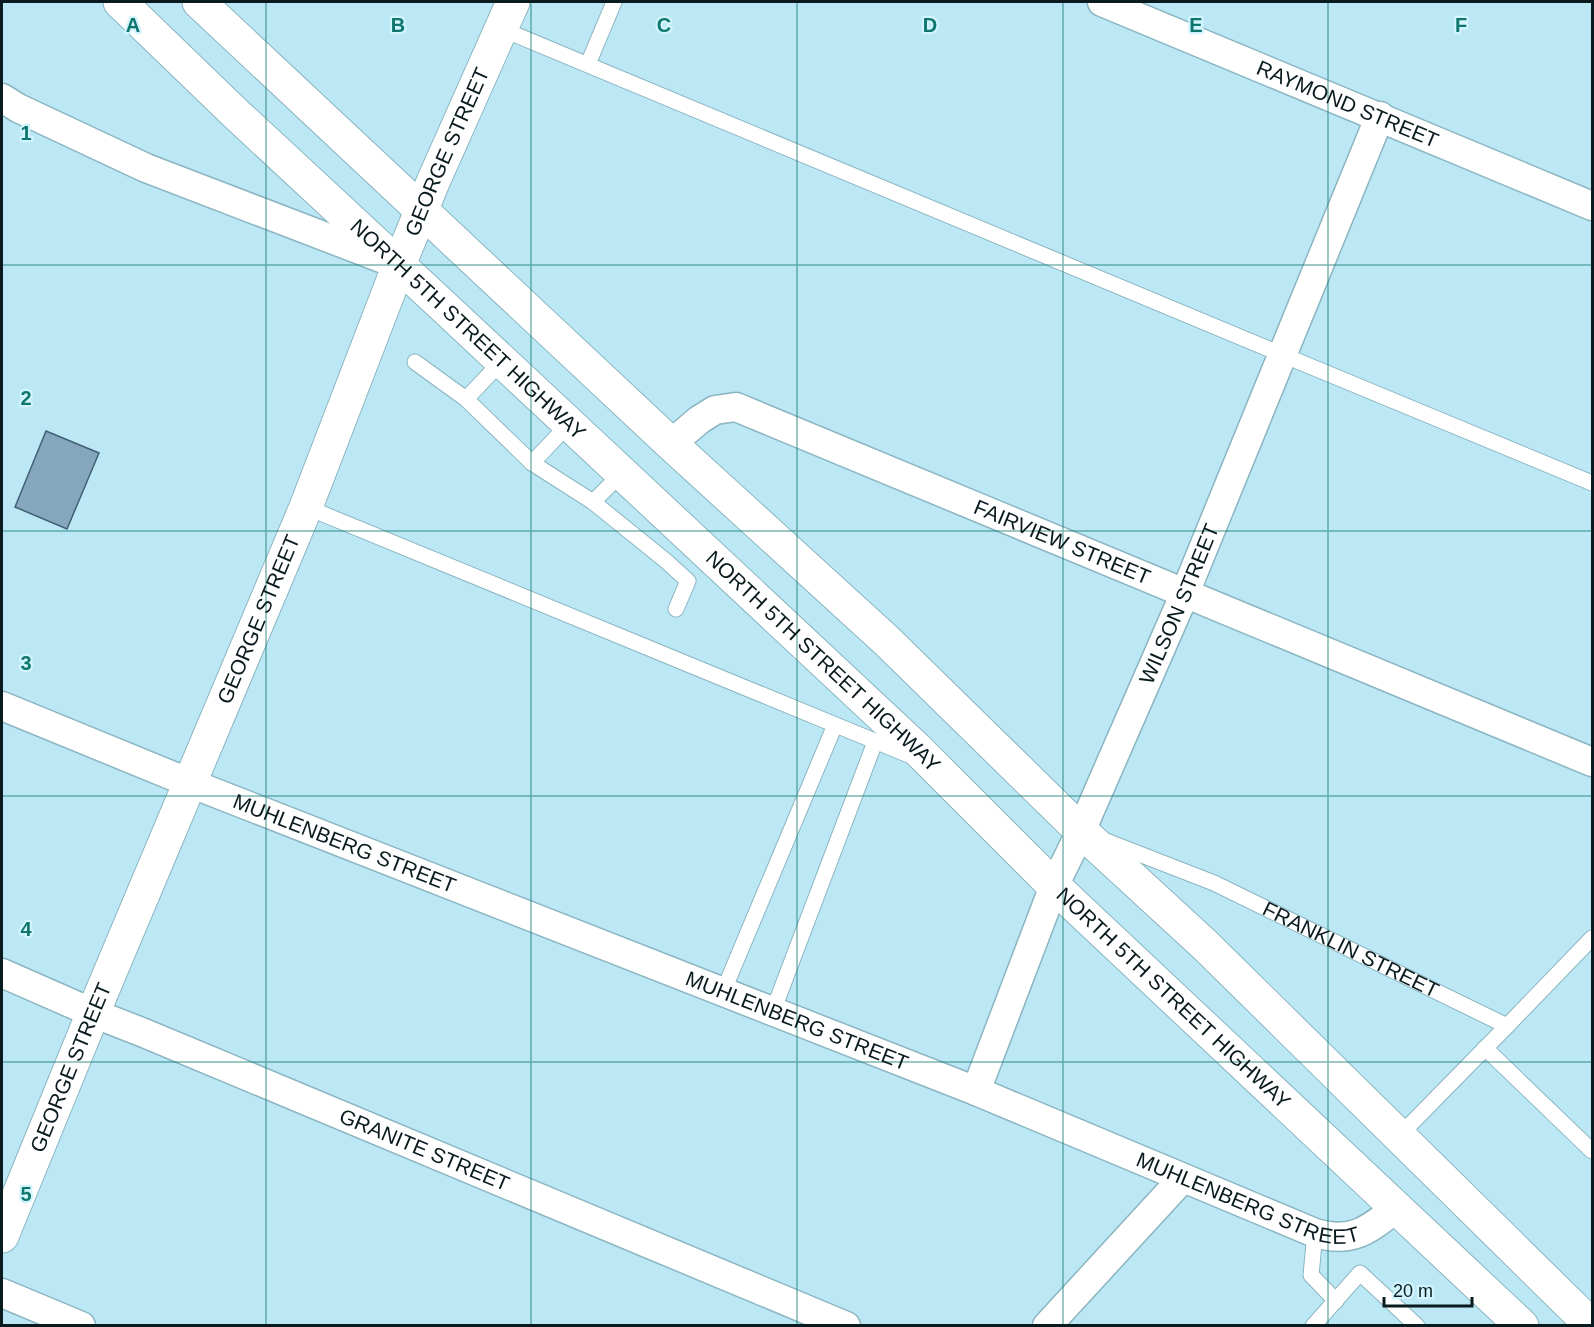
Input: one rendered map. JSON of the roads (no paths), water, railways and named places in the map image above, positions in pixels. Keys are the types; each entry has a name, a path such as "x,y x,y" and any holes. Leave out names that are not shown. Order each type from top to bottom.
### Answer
{"main road":[{"name":"NORTH 5TH STREET HIGHWAY","path":"120,2 234,112 622,473 678,549 934,766 1054,886 1522,1326"},
{"path":"199,2 671,444 887,641 1081,831 1205,945 1592,1326"},
{"name":"GEORGE STREET","path":"2,1236 93,1013 306,507 399,265 508,15"}],"street":[{"name":"RAYMOND STREET","path":"1102,2 1593,206"},
{"path":"2,98 18,108 146,168 399,265"},
{"name":"WILSON STREET","path":"976,1091 1054,886 1081,831 1185,593 1380,116"},
{"name":"FAIRVIEW STREET","path":"671,444 699,420 715,410 736,407 1593,762"},
{"name":"MUHLENBERG STREET","path":"2,706 190,783 976,1091 1315,1233 1331,1238 1349,1236 1366,1230 1397,1207"},
{"name":"GRANITE STREET","path":"2,973 846,1326"},
{"path":"1047,1326 1182,1178"},
{"path":"2,1293 81,1326"}],"lane":[{"path":"588,64 614,2"},
{"path":"508,15 588,64 1283,356 1593,483"},
{"path":"466,399 502,361"},
{"path":"415,362 466,399 532,463 593,502 678,549 688,581 676,609"},
{"path":"532,463 569,424"},
{"path":"593,502 622,473"},
{"path":"306,507 934,766"},
{"path":"723,992 835,725"},
{"path":"773,1011 875,742"},
{"name":"FRANKLIN STREET","path":"1081,831 1214,883 1507,1026"},
{"path":"1399,1136 1593,938"},
{"path":"1485,1048 1593,1151"},
{"path":"1315,1233 1311,1275 1336,1301"},
{"path":"1313,1326 1360,1273 1417,1326"}]}
